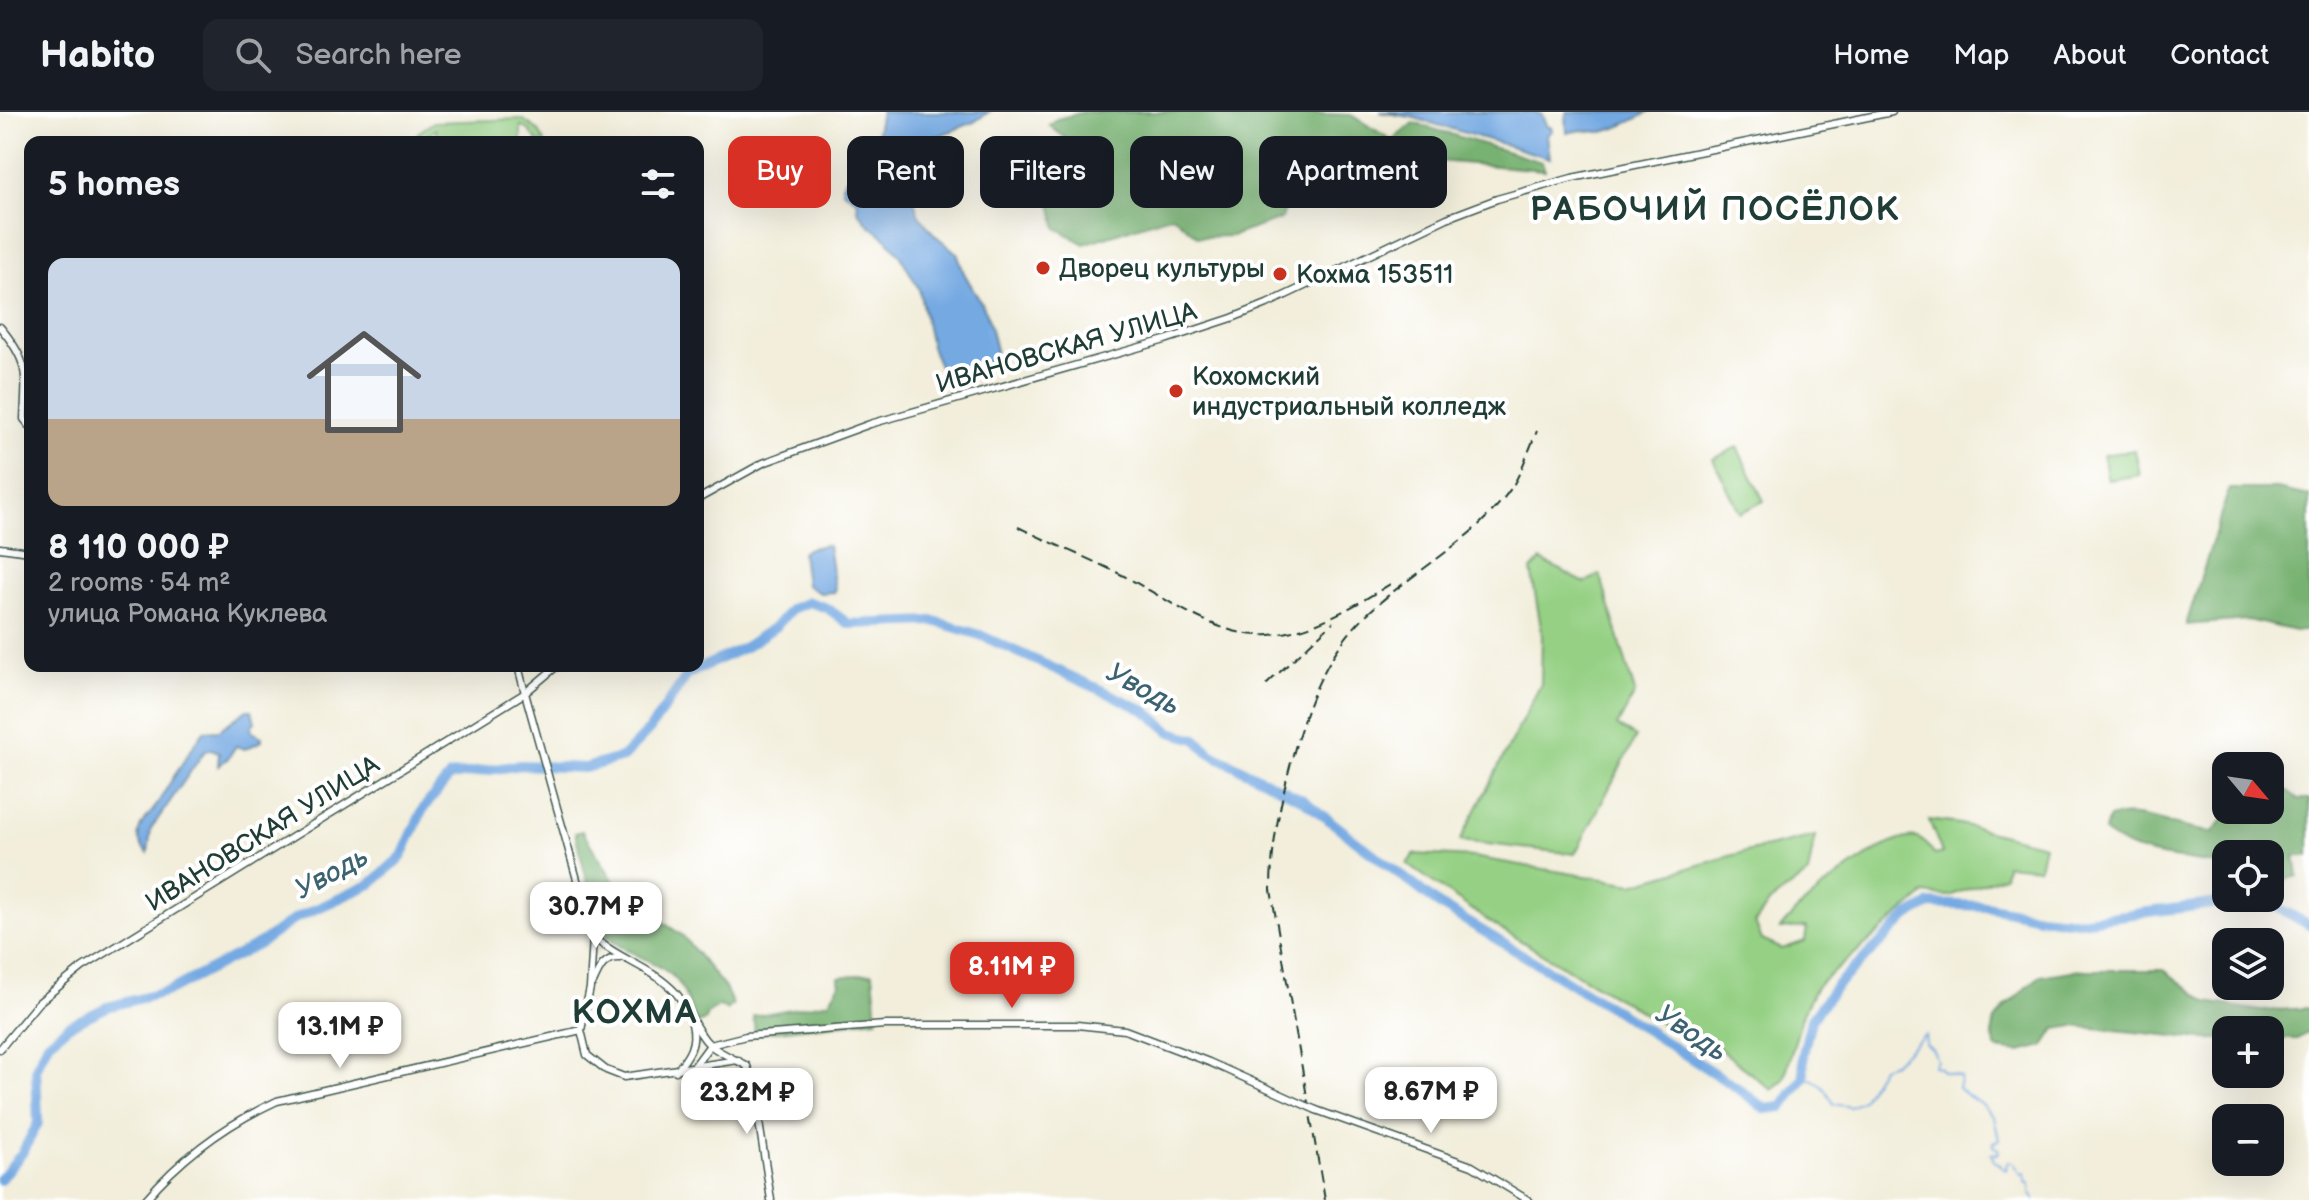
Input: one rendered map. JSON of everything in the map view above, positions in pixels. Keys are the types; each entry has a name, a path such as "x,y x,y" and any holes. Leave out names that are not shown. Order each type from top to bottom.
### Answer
{"main road":[{"name":"ИВАНОВСКАЯ УЛИЦА","path":"704,496 763,463 870,424 1232,318 1447,218 1497,199 1572,178 1892,112"},
{"path":"0,327 19,349 24,366"},
{"name":"ИВАНОВСКАЯ УЛИЦА","path":"704,500 711,492"},
{"path":"0,548 24,551"},
{"path":"520,672 593,937 590,988 581,1030 587,1055 606,1070 624,1077 738,1060"},
{"name":"ИВАНОВСКАЯ УЛИЦА","path":"0,1049 38,1003 83,967 525,693 550,672"},
{"path":"593,937 659,978 677,994 710,1045 747,1066 753,1083 771,1200"},
{"path":"590,988 606,961 611,958 628,960"},
{"path":"676,1071 692,1048 695,1037 692,1021"},
{"path":"693,1068 710,1045 746,1036 885,1025 1109,1027 1209,1062 1316,1110 1472,1166 1528,1200"},
{"path":"145,1200 187,1159 226,1128 277,1101 581,1030"}],"green space":[{"path":"1084,112 1351,115 1385,136 1259,136 1259,208 1286,208 1281,219 1232,236 1198,237 1172,215 1084,244 1057,228 1052,208 1114,208 1114,136 1062,136 1049,125 1057,119"},
{"path":"522,119 542,136 534,136 521,126 521,136 437,136 436,129 427,136 416,136 434,122"},
{"path":"1414,123 1542,162 1545,170 1447,162 1447,136 1397,136"},
{"path":"1737,447 1764,501 1740,513 1713,459"},
{"path":"2135,450 2140,475 2108,480 2103,455"},
{"path":"2229,489 2277,489 2309,496 2309,631 2295,631 2248,620 2186,625"},
{"path":"1541,560 1585,583 1600,574 1635,693 1617,726 1636,737 1575,854 1460,841 1541,684 1542,633 1531,570"},
{"path":"2284,788 2298,799 2309,799 2309,856 2295,856 2298,876 2284,880 2284,840 2212,840 2212,863 2143,852 2104,832 2109,818 2134,816 2213,832 2220,824 2284,824"},
{"path":"1929,820 1960,824 2044,845 2039,868 2006,865 2004,876 1949,896 1924,894 1816,987 1803,1013 1784,1079 1772,1090 1715,1045 1694,1043 1494,925 1407,864 1414,854 1473,857 1633,884 1737,854 1815,836 1808,874 1770,902 1755,923 1762,940 1782,949 1805,941 1807,927 1780,929 1804,904 1865,857 1903,839 1917,838 1934,855 1942,853"},
{"path":"582,831 622,894 683,936 725,988 733,1005 726,1010 720,1006 707,1014 706,1020 697,1023 681,987 671,974 618,945 599,929 575,833"},
{"path":"2078,970 2164,970 2207,1002 2261,1011 2309,1008 2309,1032 2297,1039 2284,1039 2284,1016 2212,1016 2212,1039 2074,1026 2055,1029 2044,1046 2020,1052 1997,1049 1992,1035 1995,1020 2040,976"},
{"path":"873,973 877,1019 755,1034 753,1016 829,1002 840,983 838,977"}],"water":[{"path":"881,112 989,112 974,122 938,136 876,136"},
{"path":"1380,112 1535,112 1542,115 1547,127 1551,127 1552,131 1547,135 1550,158 1411,117"},
{"path":"1566,112 1649,112 1603,132 1584,130 1567,133"},
{"path":"847,178 847,194 843,191 842,184"},
{"path":"917,208 935,235 957,253 964,273 987,313 996,350 993,359 971,373 943,375 931,347 919,289 900,255 857,210"},
{"path":"828,546 835,588 834,592 820,593 806,585 802,553"},
{"path":"247,710 252,710 255,722 252,732 262,737 262,741 245,749 236,746 218,766 219,752 211,749 204,752 151,829 148,853 139,840 140,827 197,740 204,731 219,730"}],"waterway":[{"name":"Уводь","path":"704,666 745,647 776,626 791,609 809,602 827,608 849,624 934,621 980,635 1146,711 1171,732 1196,739 1210,753 1303,800 1441,906 1615,1010 1765,1109 1782,1107 1804,1077 1803,1054 1811,1020 1835,987 1908,916 1930,904 1986,906 2078,921 2243,900 2270,903 2309,925"},
{"name":"Уводь","path":"0,1180 22,1153 38,1123 36,1068 48,1043 68,1026 107,1007 169,991 259,944 296,918 371,884 402,856 423,809 450,776 521,765 585,768 623,757 650,729 692,672"},
{"path":"1804,1077 1822,1086 1834,1104 1850,1107 1862,1100 1882,1067 1893,1063 1925,1035 1926,1044 1933,1050 1937,1061 1933,1066 1961,1077 1958,1088 1994,1117 1999,1140 1994,1142 1999,1149 1998,1154 1991,1153 1994,1161 2006,1170 2007,1162 2013,1162 2021,1174 2025,1173 2035,1200"}],"railway":[{"path":"1325,1200 1271,890 1276,830 1295,748 1308,707 1338,649 1366,615 1462,540 1497,506 1516,481 1537,431"},
{"path":"1018,527 1118,573 1210,623 1250,634 1286,633 1318,623 1392,583"},
{"path":"1266,685 1333,622"}],"place":[{"name":"Дворец культуры","path":"1043,268"},
{"name":"Кохма 153511","path":"1280,274"},
{"name":"Кохомский индустриальный колледж","path":"1176,391"}],"district":[{"name":"РАБОЧИЙ ПОСЁЛОК","path":"1715,208"},
{"name":"КОХМА","path":"635,1011"}]}
